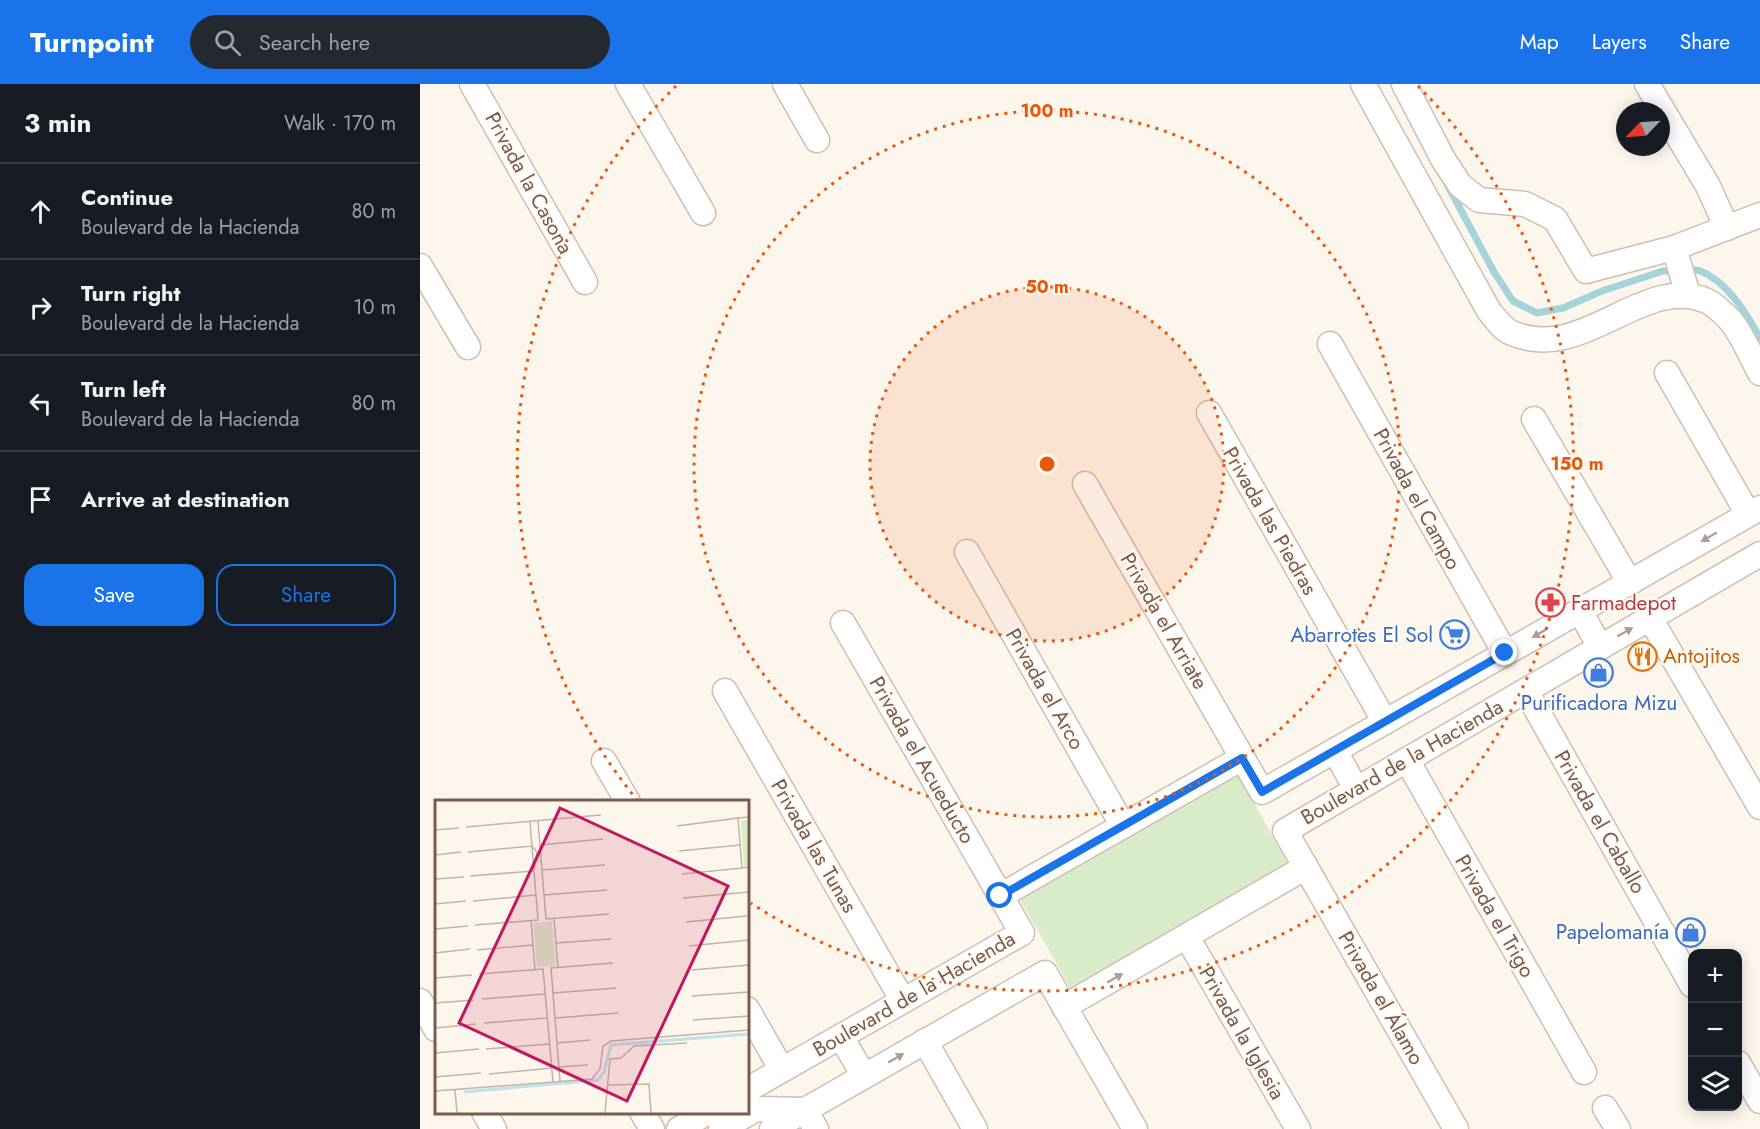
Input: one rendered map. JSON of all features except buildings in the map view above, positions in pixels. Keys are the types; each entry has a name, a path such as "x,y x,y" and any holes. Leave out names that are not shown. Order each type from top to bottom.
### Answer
{"street":[{"name":"Privada la Casona","path":"472,84 585,282"},
{"path":"628,84 703,213"},
{"path":"785,84 817,140"},
{"path":"1363,84 1427,168 1460,185 1479,200 1525,204 1555,219 1586,271 1681,271 1708,301 1730,320 1760,373"},
{"path":"1404,84 1427,168 1489,311 1510,333 1538,341 1566,338 1660,297 1681,271 1727,228 1760,215"},
{"path":"1647,84 1708,186 1727,228"},
{"path":"420,266 468,347"},
{"name":"Privada el Campo","path":"1330,344 1505,653"},
{"path":"1667,373 1754,511"},
{"name":"Privada las Piedras","path":"1209,413 1385,722"},
{"path":"1534,419 1630,583"},
{"name":"Privada el Arriate","path":"1085,484 1242,758"},
{"name":"Boulevard de la Hacienda","path":"748,1089 1022,933 1000,896 1242,758 1262,792 1754,511"},
{"name":"Privada el Arco","path":"967,552 1123,826"},
{"name":"Boulevard de la Hacienda","path":"1306,867 1285,831 1760,554"},
{"path":"1580,610 1600,647"},
{"path":"1650,618 1760,807"},
{"name":"Privada el Acueducto","path":"843,623 1000,896"},
{"name":"Privada el Caballo","path":"1526,690 1688,978"},
{"name":"Privada las Tunas","path":"725,691 903,1001"},
{"path":"1335,751 1356,789"},
{"name":"Privada el Trigo","path":"1407,760 1584,1072"},
{"path":"604,761 627,800"},
{"path":"1064,1007 1306,867"},
{"name":"Privada el Álamo","path":"1306,867 1456,1129"},
{"name":"Privada la Iglesia","path":"1187,936 1298,1129"},
{"path":"772,1129 811,1120 864,1076 1045,973 1135,1129"},
{"path":"420,1000 435,1027"},
{"path":"748,1011 782,1070"},
{"path":"841,1037 864,1076"},
{"path":"925,1041 975,1129"},
{"path":"1742,1071 1760,1101"},
{"path":"1605,1108 1618,1129"},
{"path":"748,1114 756,1109 811,1120"},
{"path":"485,1114 494,1129"},
{"path":"643,1114 651,1129"},
{"path":"680,1129 706,1114"},
{"path":"721,1129 747,1114"}],"green space":[{"path":"1237,772 1289,866 1071,989 1018,896"}],"waterway":[{"path":"1448,186 1494,272 1513,301 1537,313 1563,308 1602,291 1663,271 1675,271"},
{"path":"1686,270 1698,270 1719,282 1735,299 1760,338"}],"place":[{"name":"Farmadepot","path":"1550,603"},
{"name":"Abarrotes El Sol","path":"1454,635"},
{"name":"Antojitos","path":"1642,656"},
{"name":"Purificadora Mizu","path":"1599,672"},
{"name":"Papelomanía","path":"1690,932"}],"route":[{"path":"1000,896 1242,758 1262,792 1505,653"}]}
